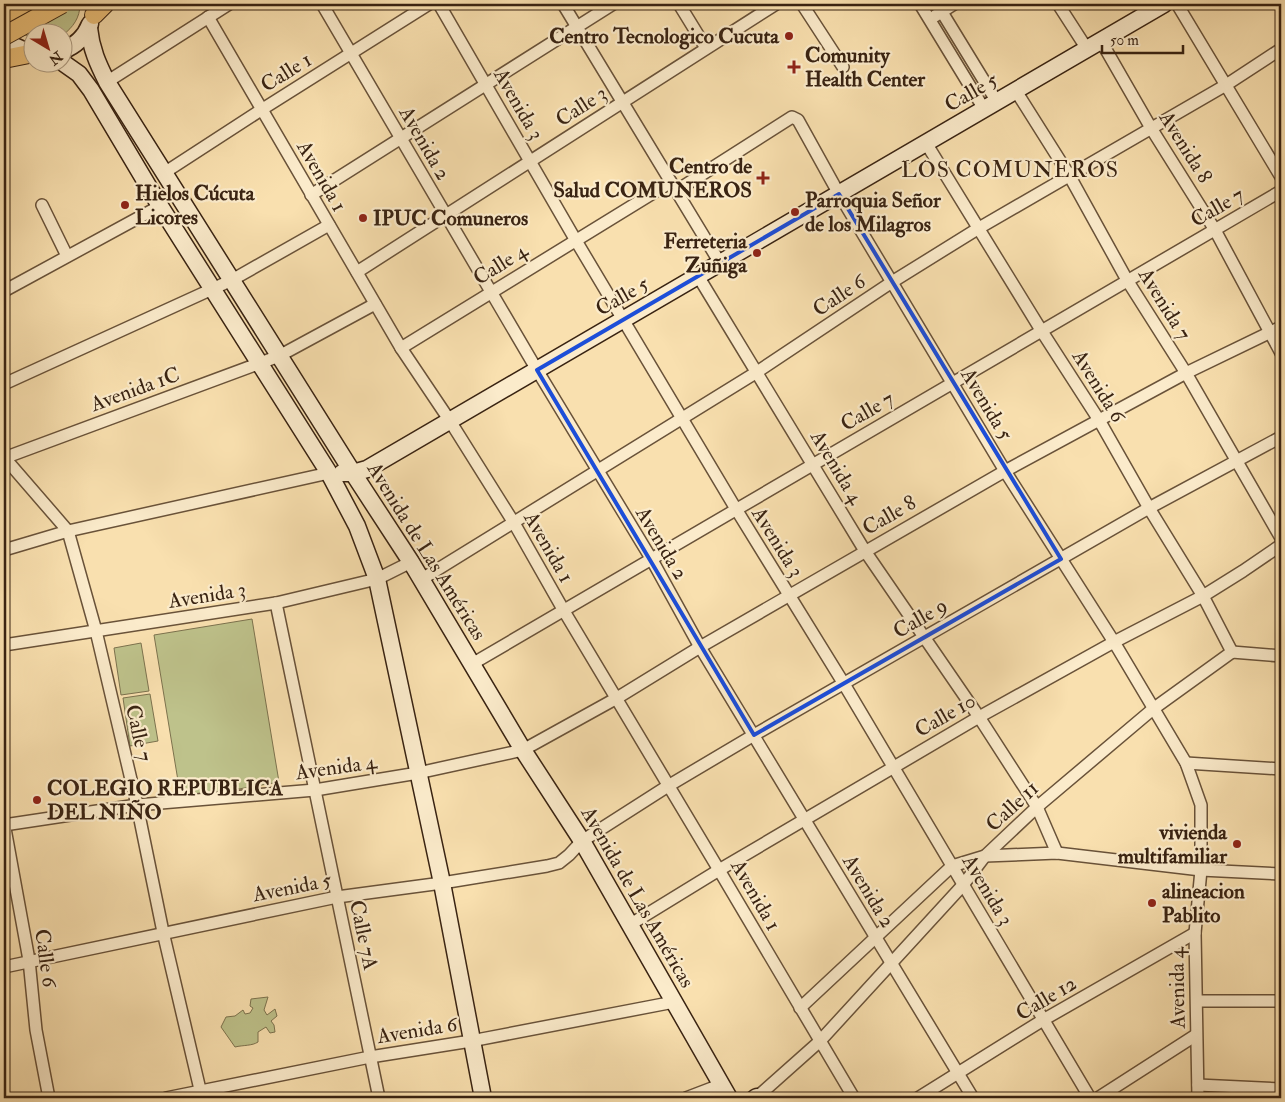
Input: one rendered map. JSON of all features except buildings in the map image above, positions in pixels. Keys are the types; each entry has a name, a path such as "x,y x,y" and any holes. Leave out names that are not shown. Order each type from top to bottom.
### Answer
{"main road":[{"path":"4,16 26,4"},
{"path":"22,50 10,44 4,36 62,4"},
{"name":"Calle 5","path":"329,473 353,473 367,469 1164,4"},
{"path":"72,46 80,40 95,13"},
{"name":"Avenida de Las Américas","path":"95,13 91,47 96,62 279,356 422,579 523,750 582,841 631,924 724,1092"},
{"path":"4,59 22,56"},
{"name":"Avenida de Las Américas","path":"72,69 79,74 91,90 160,206 329,473 357,526 377,579 442,883 483,1098"}],"street":[{"path":"113,78 229,4"},
{"name":"Avenida 2","path":"322,4 536,370 652,560 700,648 973,1098"},
{"name":"Calle 1","path":"164,173 429,4"},
{"name":"Avenida 3","path":"439,4 681,418 844,684 1090,1098"},
{"path":"563,4 720,263"},
{"path":"311,195 613,4"},
{"path":"679,4 706,48"},
{"name":"Calle 3","path":"357,272 776,4"},
{"path":"802,4 843,68"},
{"path":"920,4 929,20 990,105"},
{"path":"929,20 939,8 954,4"},
{"name":"Avenida 8","path":"1058,4 1094,45 1151,128 1215,230 1281,353"},
{"path":"1177,4 1281,177"},
{"path":"939,8 990,105"},
{"name":"Avenida 1","path":"208,17 401,348 450,421 514,524 854,1098"},
{"name":"Calle 6","path":"422,579 514,524 757,372 892,282 979,228 1226,85 1281,49"},
{"name":"Avenida 7","path":"1016,91 1069,176 1127,280 1186,373 1281,538"},
{"name":"Calle 4","path":"401,348 575,239 673,186 792,117"},
{"name":"Avenida 5","path":"792,117 798,120 839,194 1005,471 1114,642 1153,709"},
{"name":"Avenida 6","path":"926,143 1041,330 1099,420 1149,508 1203,596 1232,652"},
{"name":"Calle 7","path":"472,664 1281,191"},
{"path":"42,205 67,256"},
{"path":"4,291 160,206"},
{"path":"4,384 214,289 329,225"},
{"name":"Avenida 4","path":"698,276 865,551 925,637 1038,807 1057,853"},
{"name":"Avenida 1C","path":"4,457 279,356 375,304"},
{"name":"Calle 8","path":"523,750 617,698 865,551 1005,471 1186,373 1281,327"},
{"name":"Calle 9","path":"582,841 668,786 754,735 1149,508 1281,437"},
{"name":"Calle 7","path":"4,457 68,531 96,631 163,932 202,1094"},
{"path":"4,550 68,531 329,473"},
{"name":"Calle 10","path":"631,924 893,766 1114,642 1203,596 1243,572 1281,545"},
{"name":"Avenida 3","path":"4,644 276,603 377,579 411,562"},
{"name":"Calle 7A","path":"276,603 379,1098"},
{"path":"1232,652 1281,656"},
{"name":"Calle 11","path":"756,1098 820,1041 963,885 985,856 1038,807 1153,709 1232,652"},
{"name":"Avenida 4","path":"1153,709 1186,763 1201,805 1201,870 1195,933 1198,1001 1196,1035 1198,1098"},
{"name":"Avenida 4","path":"4,824 136,805 315,790 418,773 523,750"},
{"path":"1186,763 1281,769"},
{"name":"Calle 6","path":"4,824 29,960 36,1030 49,1098"},
{"name":"Avenida 5","path":"4,967 29,960 337,897 547,866 559,863 582,841"},
{"path":"800,1008 952,866 985,856 1057,853 1201,870 1281,874"},
{"name":"Calle 12","path":"918,1098 1043,1020 1195,933"},
{"path":"1198,1001 1281,1001"},
{"name":"Avenida 6","path":"166,1098 202,1094 370,1057 471,1041 674,1002"},
{"path":"1098,1098 1196,1035"},
{"path":"1198,1085 1281,1089"},
{"path":"686,1098 724,1092"}],"highlighted area":[{"path":"839,194 1061,559 754,735 537,370"}],"green space":[{"path":"8,4 80,4 79,14 72,26 72,22 22,22 22,32 14,20"},
{"path":"252,619 279,782 181,799 154,635"},
{"path":"141,643 149,691 121,695 114,648"},
{"path":"150,694 158,741 130,746 123,698"},
{"path":"268,997 264,1010 267,1015 275,1009 277,1016 271,1021 275,1032 270,1033 266,1027 258,1032 258,1042 235,1047 221,1027 226,1017 235,1016 243,1010 245,1014 250,1013 253,1008 250,1006 251,999"}],"place":[{"name":"Centro Tecnologico Cucuta","path":"789,36"},
{"name":"Comunity Health Center","path":"794,67"},
{"name":"Centro de Salud COMUNEROS","path":"763,178"},
{"name":"Hielos Cúcuta Licores","path":"125,205"},
{"name":"Parroquia Señor de los Milagros","path":"795,212"},
{"name":"IPUC Comuneros","path":"363,218"},
{"name":"Ferreteria Zuñiga","path":"757,253"},
{"name":"COLEGIO REPUBLICA DEL NIÑO","path":"37,800"},
{"name":"vivienda multifamiliar","path":"1237,844"},
{"name":"alineacion Pablito","path":"1152,903"}],"district":[{"name":"LOS COMUNEROS","path":"1010,169"}]}
